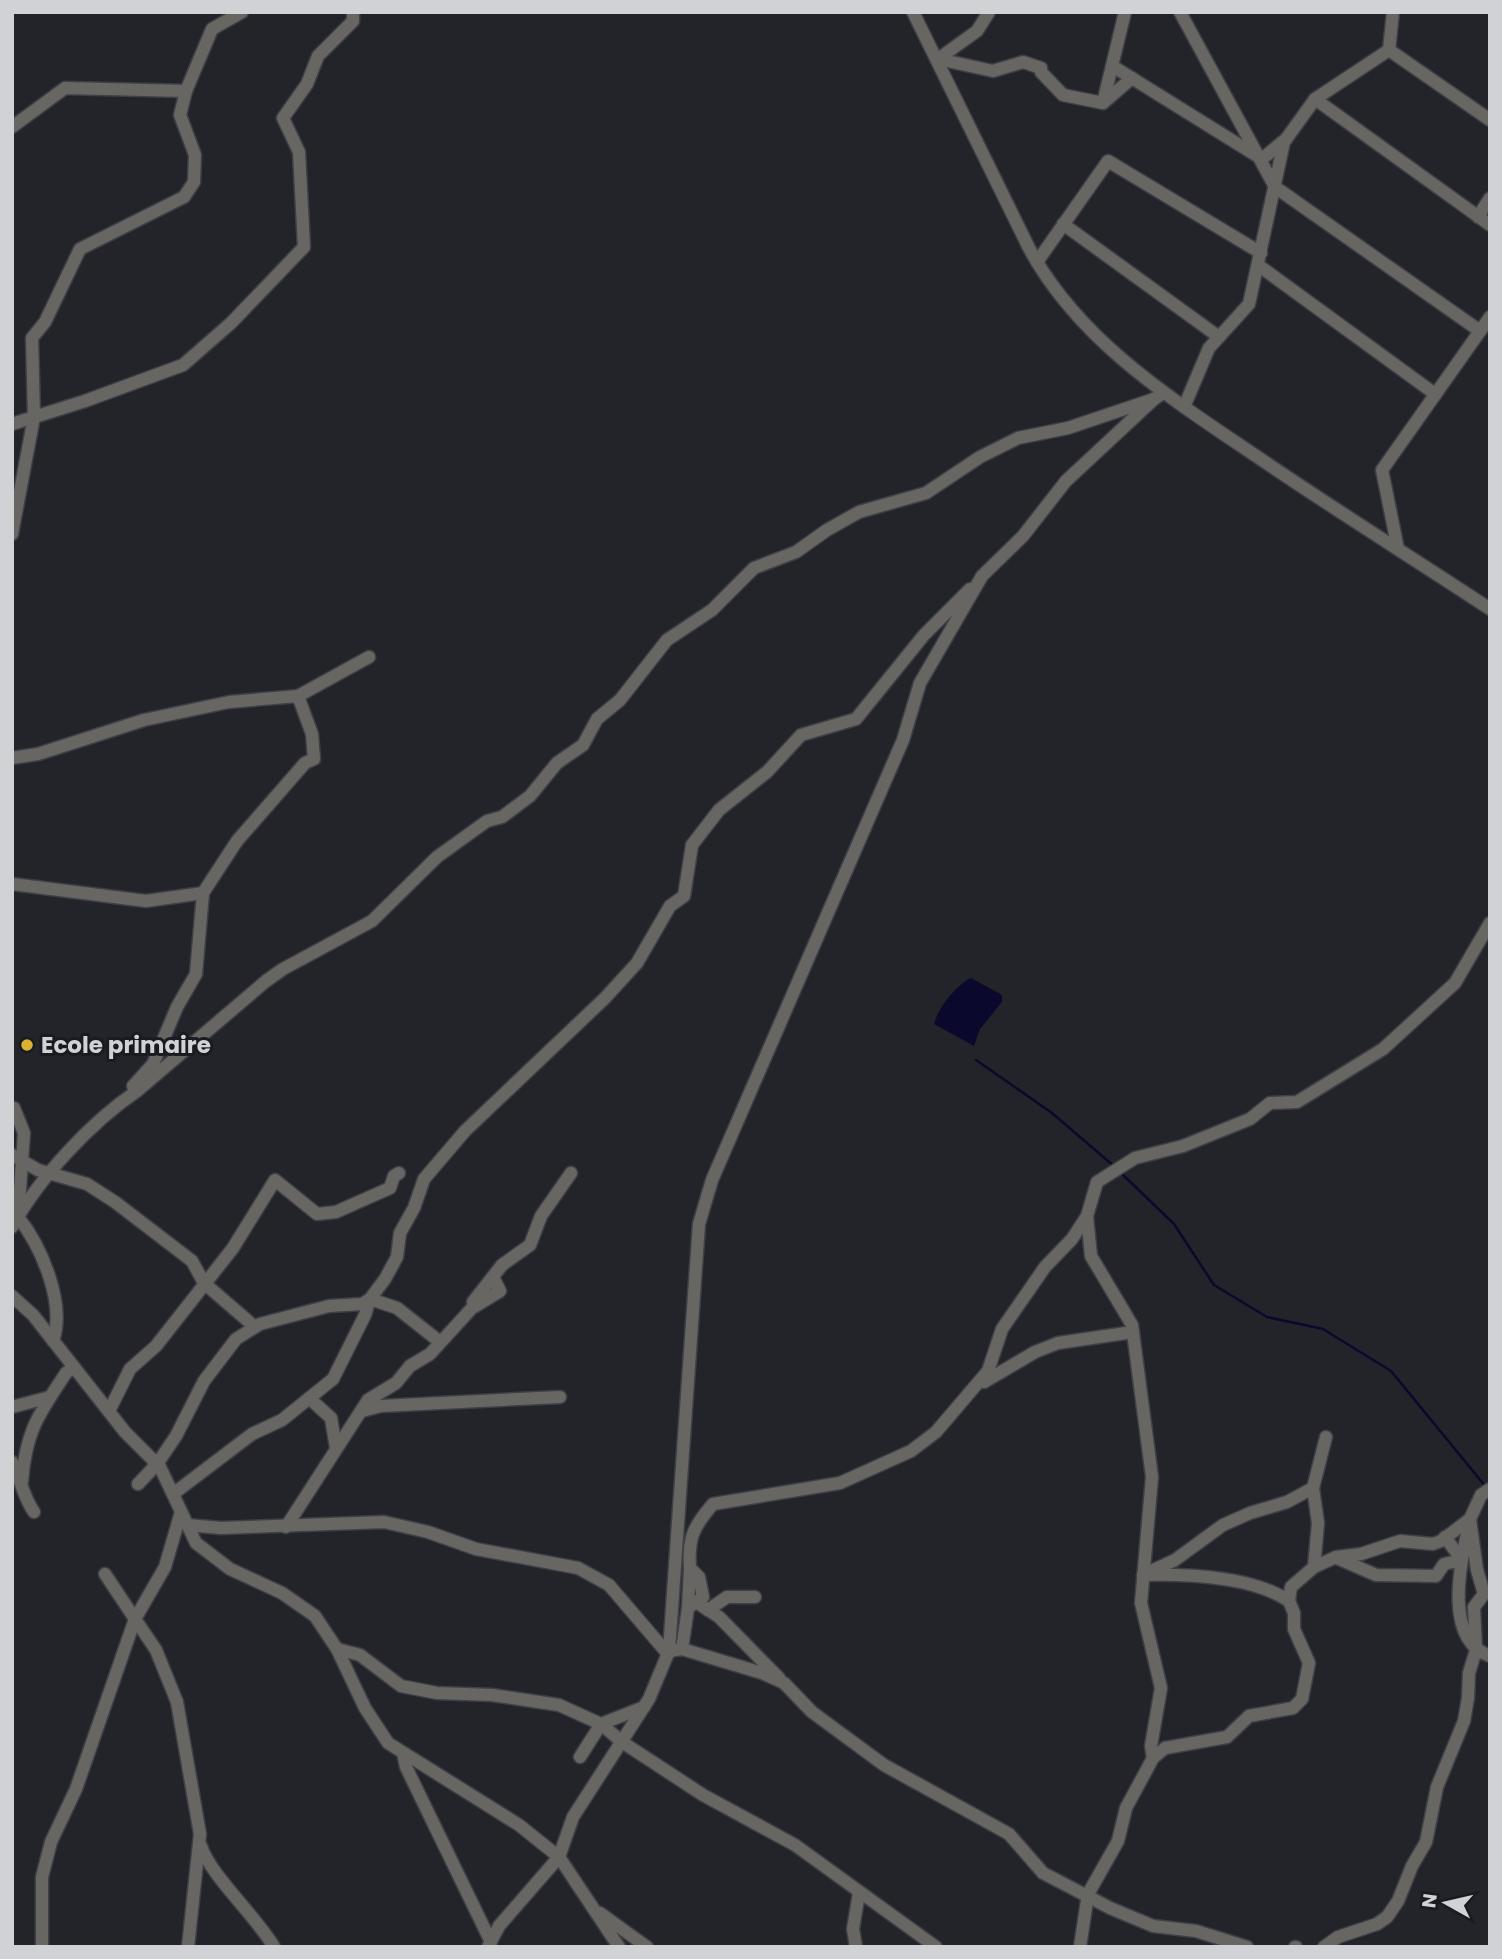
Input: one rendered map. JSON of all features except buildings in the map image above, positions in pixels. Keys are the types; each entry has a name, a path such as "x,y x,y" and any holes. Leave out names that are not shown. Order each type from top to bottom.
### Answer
{"street":[{"path":"12,534 34,417 32,338 45,322 80,249 184,197 194,182 195,155 180,116 186,90 212,29 243,12"},
{"path":"12,424 183,365 231,323 304,247 299,152 283,118 307,84 318,56 353,21 354,12"},
{"path":"913,12 939,59 1047,281 1072,312 1158,396 1184,407 1490,609"},
{"path":"939,59 977,31 989,12"},
{"path":"1103,103 1114,67 1125,12"},
{"path":"1180,12 1275,187 1480,331"},
{"path":"1389,50 1393,12"},
{"path":"1262,159 1287,139 1315,99 1389,50"},
{"path":"1389,50 1490,120"},
{"path":"939,59 993,71 1023,62 1041,68 1041,72 1063,95 1103,103"},
{"path":"1114,67 1262,159"},
{"path":"1103,103 1132,78"},
{"path":"12,127 65,88 186,90"},
{"path":"1315,99 1490,225"},
{"path":"1184,407 1209,348 1249,304 1287,139"},
{"path":"1037,262 1108,161 1259,259 1435,394"},
{"path":"1478,217 1490,198"},
{"path":"1063,224 1219,337"},
{"path":"1398,549 1382,470 1490,317"},
{"path":"173,1494 252,1434 282,1420 332,1379 365,1315 370,1299 397,1257 400,1233 414,1208 424,1179 465,1131 605,998 637,964 670,906 684,896 692,845 719,810 767,772 802,735 856,719 924,635 1023,536 1059,489 1158,396"},
{"path":"15,1222 52,1173 93,1126 201,1038 219,1019 283,969 372,921 437,857 487,821 502,817 530,796 557,763 583,745 597,719 620,700 667,640 712,610 754,568 796,552 827,530 859,513 926,493 979,457 1018,438 1068,428 1158,396"},
{"path":"673,1651 673,1590 699,1224 712,1180 903,740 920,682 982,576"},
{"path":"12,758 37,754 144,720 229,702 298,696 369,657"},
{"path":"116,1105 153,1064 177,1007 196,974 203,893 237,841 305,763 314,759 312,734 298,696"},
{"path":"12,884 146,901 203,893"},
{"path":"492,1944 499,1926 559,1857 573,1817 644,1707 673,1651 692,1605 688,1543 699,1520 713,1504 840,1483 911,1451 936,1432 988,1371 1002,1329 1045,1267 1072,1239 1087,1216 1097,1182 1135,1158 1183,1146 1251,1119 1270,1103 1297,1102 1383,1049 1455,984 1490,923"},
{"path":"164,1043 180,1044 201,1038"},
{"path":"14,1108 24,1133 24,1163 15,1222"},
{"path":"12,1155 24,1163 87,1184 115,1202 192,1261 204,1283 255,1327"},
{"path":"109,1411 130,1369 156,1346 233,1248 275,1180 317,1214 335,1212 390,1188 394,1176 399,1173"},
{"path":"286,1527 368,1400 396,1383 410,1366 430,1354 460,1319 489,1296 500,1291 493,1277 530,1245 541,1216 571,1173"},
{"path":"1087,1216 1091,1256 1132,1325 1152,1477 1141,1603 1161,1688 1151,1746 1153,1758"},
{"path":"15,1222 34,1236 52,1283 56,1318 53,1340"},
{"path":"138,1484 158,1464 176,1436 204,1381 236,1339 255,1327 291,1315 329,1306 362,1304 370,1299"},
{"path":"370,1299 397,1308 440,1342"},
{"path":"14,1301 53,1340 109,1411 158,1464 196,1543 230,1569 282,1593 315,1616 337,1649 365,1708 388,1743 519,1825 559,1857 620,1947"},
{"path":"975,1389 1034,1352 1058,1343 1133,1332"},
{"path":"34,1512 24,1500 24,1447 32,1426 50,1397 66,1373 74,1367"},
{"path":"12,1407 50,1397"},
{"path":"362,1410 381,1406 560,1397"},
{"path":"309,1398 331,1418 335,1448"},
{"path":"1314,1567 1318,1523 1313,1488 1326,1437"},
{"path":"12,1462 22,1481"},
{"path":"1143,1575 1175,1560 1223,1525 1250,1513 1287,1502 1313,1488"},
{"path":"1490,1489 1481,1495 1470,1519 1462,1560 1459,1623 1476,1650 1490,1656"},
{"path":"43,1947 42,1877 51,1842 76,1789 135,1619 164,1567 181,1511"},
{"path":"1080,1947 1088,1894 1118,1841 1126,1808 1153,1758 1164,1748 1227,1737 1249,1716 1293,1708 1302,1699 1309,1663 1294,1629 1294,1613 1289,1601 1291,1587 1314,1567 1336,1557 1361,1554 1400,1541 1433,1544 1470,1519"},
{"path":"1324,1947 1338,1937 1377,1924 1387,1917 1398,1901 1412,1866 1426,1842 1437,1787 1464,1721 1469,1673 1476,1650 1474,1607 1484,1594 1477,1570 1470,1519"},
{"path":"187,1524 221,1528 384,1522 428,1532 476,1549 578,1568 609,1585 673,1651 762,1673 784,1683"},
{"path":"1445,1537 1462,1560"},
{"path":"1336,1557 1364,1572 1396,1577 1436,1576 1444,1564 1462,1560"},
{"path":"105,1574 156,1650 177,1702 205,1859 249,1910 274,1947"},
{"path":"1143,1575 1191,1574 1275,1591 1289,1601"},
{"path":"673,1590 692,1605 713,1613 813,1712 884,1765 1009,1834 1043,1872 1111,1908 1153,1926 1247,1947"},
{"path":"713,1613 727,1597 755,1597"},
{"path":"337,1649 360,1655 401,1686 437,1693 492,1695 559,1705 601,1724 622,1742 703,1795 795,1844 930,1946"},
{"path":"580,1757 601,1724 644,1707"},
{"path":"403,1753 406,1767 492,1944"},
{"path":"188,1947 200,1842"},
{"path":"856,1947 853,1929 859,1894"},
{"path":"594,1909 647,1947"}],"shaded area":[{"path":"971,978 1002,995 1002,1002 980,1029 974,1046 934,1024 948,998"}],"waterway":[{"path":"976,1060 1052,1113 1115,1167"},
{"path":"1120,1172 1174,1224 1214,1285 1267,1317 1323,1329 1391,1371 1486,1487"}],"place":[{"name":"Ecole primaire","path":"27,1045"}]}
